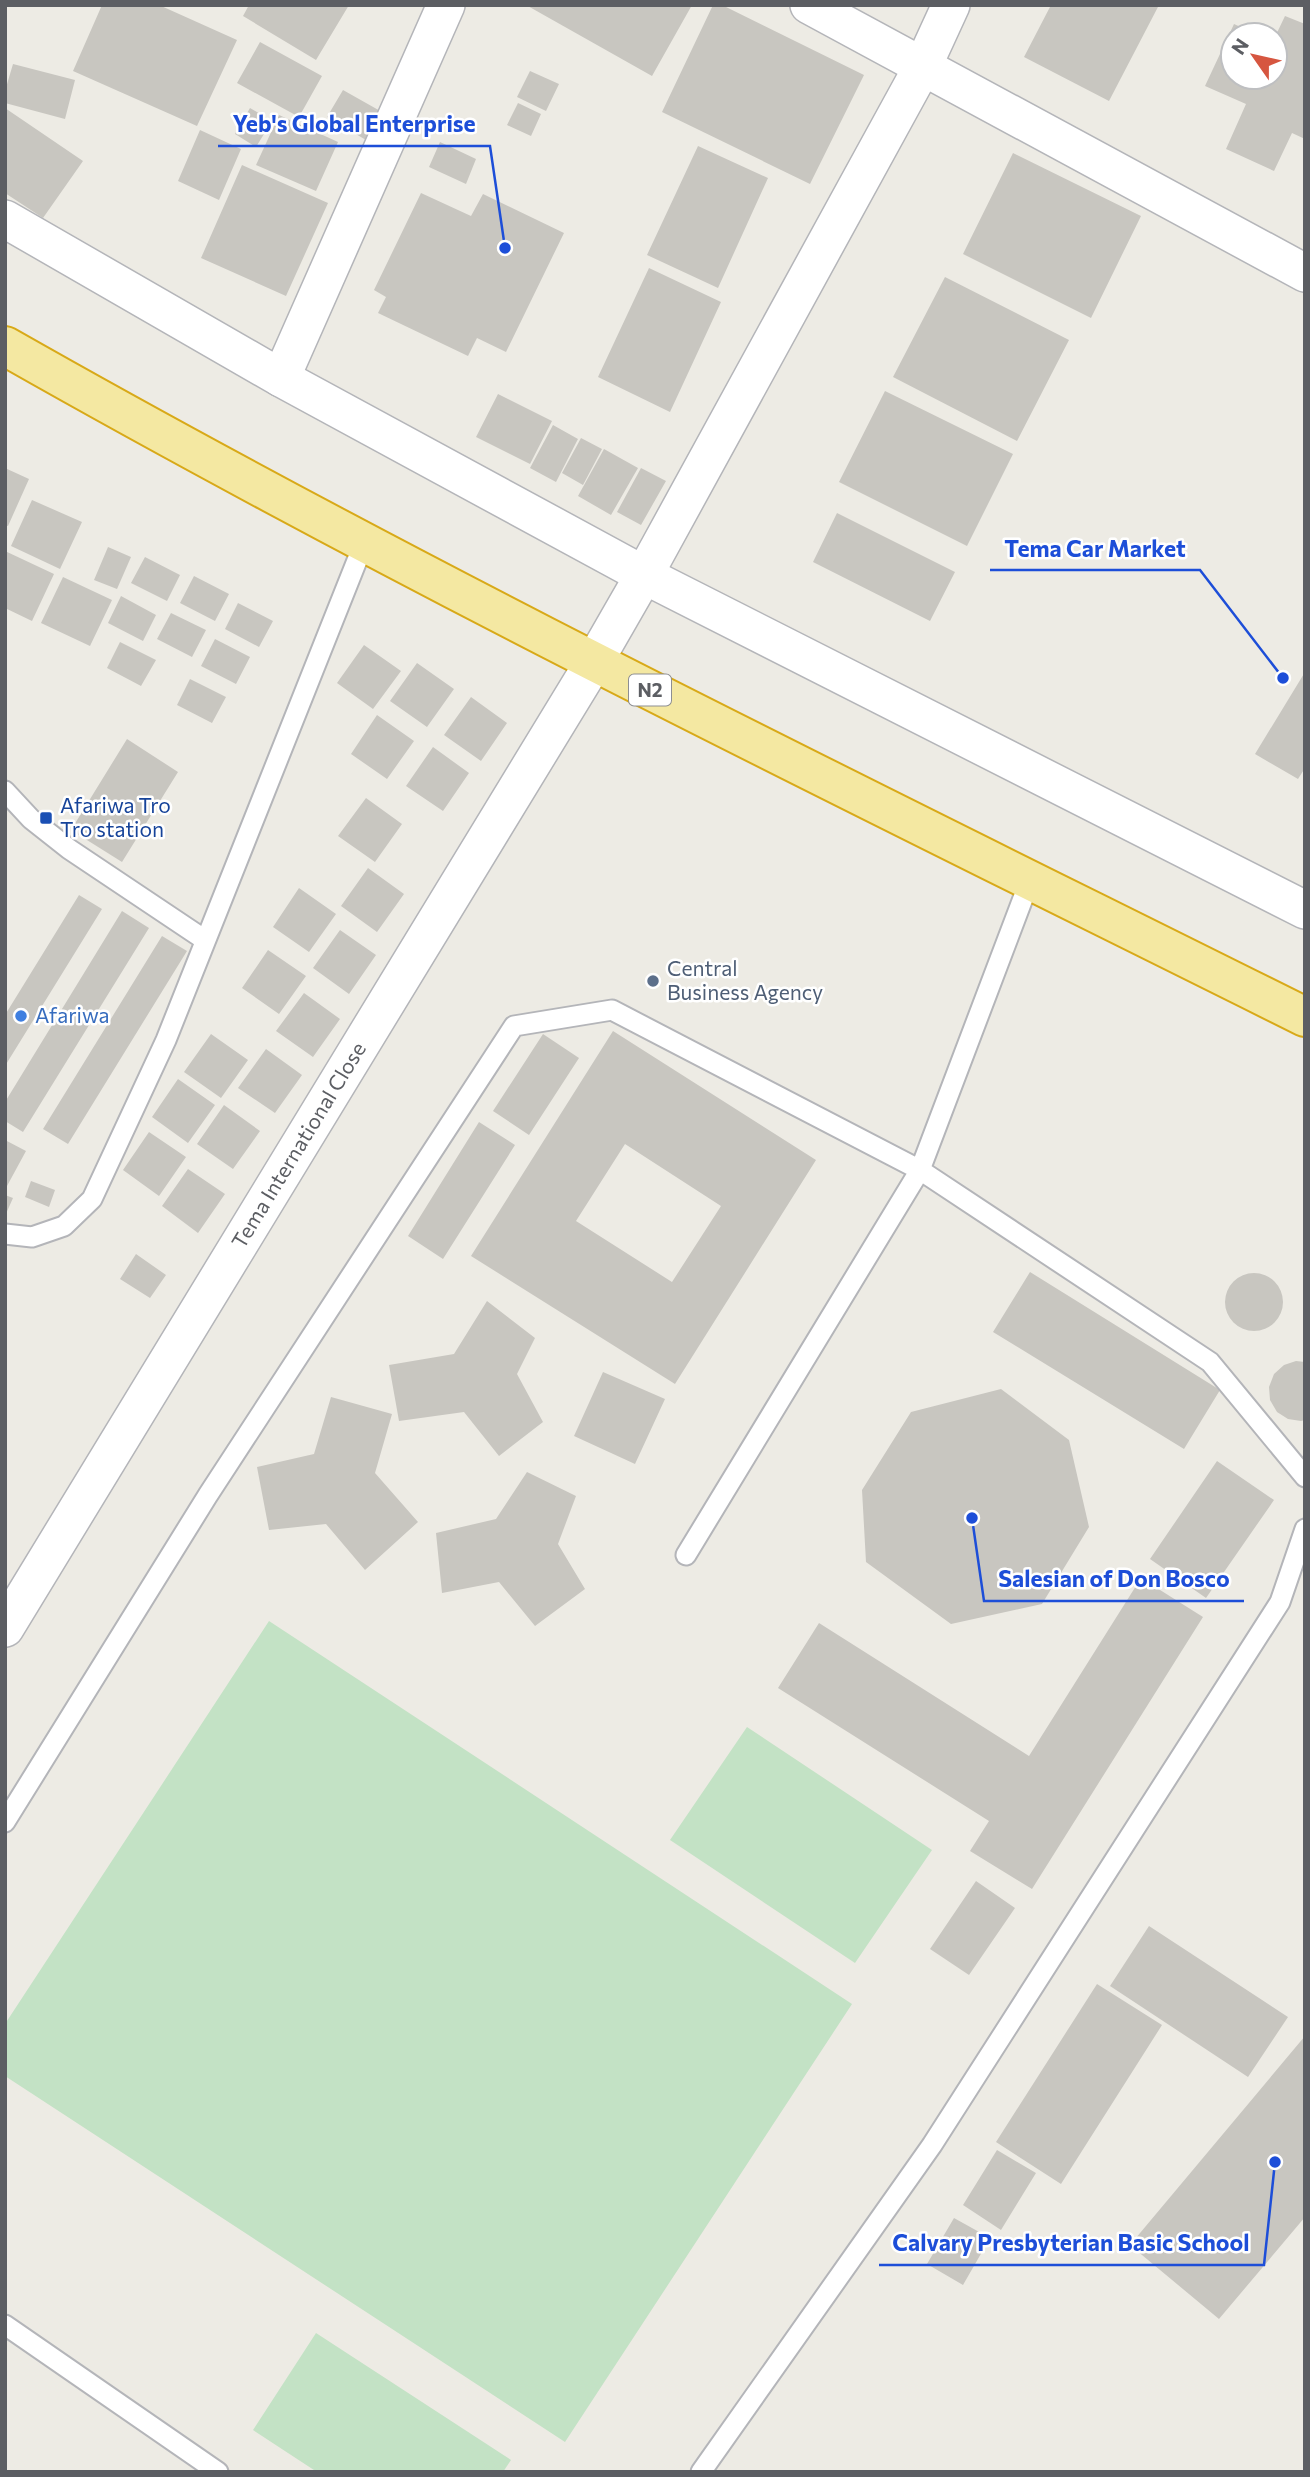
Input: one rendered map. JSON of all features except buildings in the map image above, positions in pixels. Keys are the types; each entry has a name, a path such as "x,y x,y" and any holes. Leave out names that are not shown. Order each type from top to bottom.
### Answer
{"highway":[{"name":"N2","path":"5,346 135,420 364,543 594,662 1305,1017"}],"street":[{"path":"281,378 446,5"},
{"path":"809,5 1305,273"},
{"name":"Tema International Close","path":"5,1628 594,662 923,66 951,5"},
{"path":"5,219 281,378 644,575 1305,910"}],"lane":[{"path":"5,1234 32,1237 64,1226 92,1199 166,1040 364,543"},
{"path":"5,791 31,819 69,849 205,940"},
{"path":"686,1555 920,1170 1030,880"},
{"path":"5,1822 208,1495 514,1026 612,1010 920,1170 1210,1362 1305,1477"},
{"path":"701,2472 932,2146 1280,1602 1305,1529"},
{"path":"5,2325 218,2472"}],"green space":[{"path":"269,1621 852,2004 565,2442 5,2076 5,2024"},
{"path":"747,1727 932,1850 855,1963 670,1840"},
{"path":"316,2333 511,2460 503,2472 317,2472 253,2430"}],"place":[{"name":"Yeb's Global Enterprise","path":"505,248"},
{"name":"Tema Car Market","path":"1283,678"},
{"name":"Afariwa Tro Tro station","path":"46,818"},
{"name":"Central Business Agency","path":"653,981"},
{"name":"Afariwa","path":"21,1016"},
{"name":"Salesian of Don Bosco","path":"972,1518"},
{"name":"Calvary Presbyterian Basic School","path":"1275,2162"}]}
